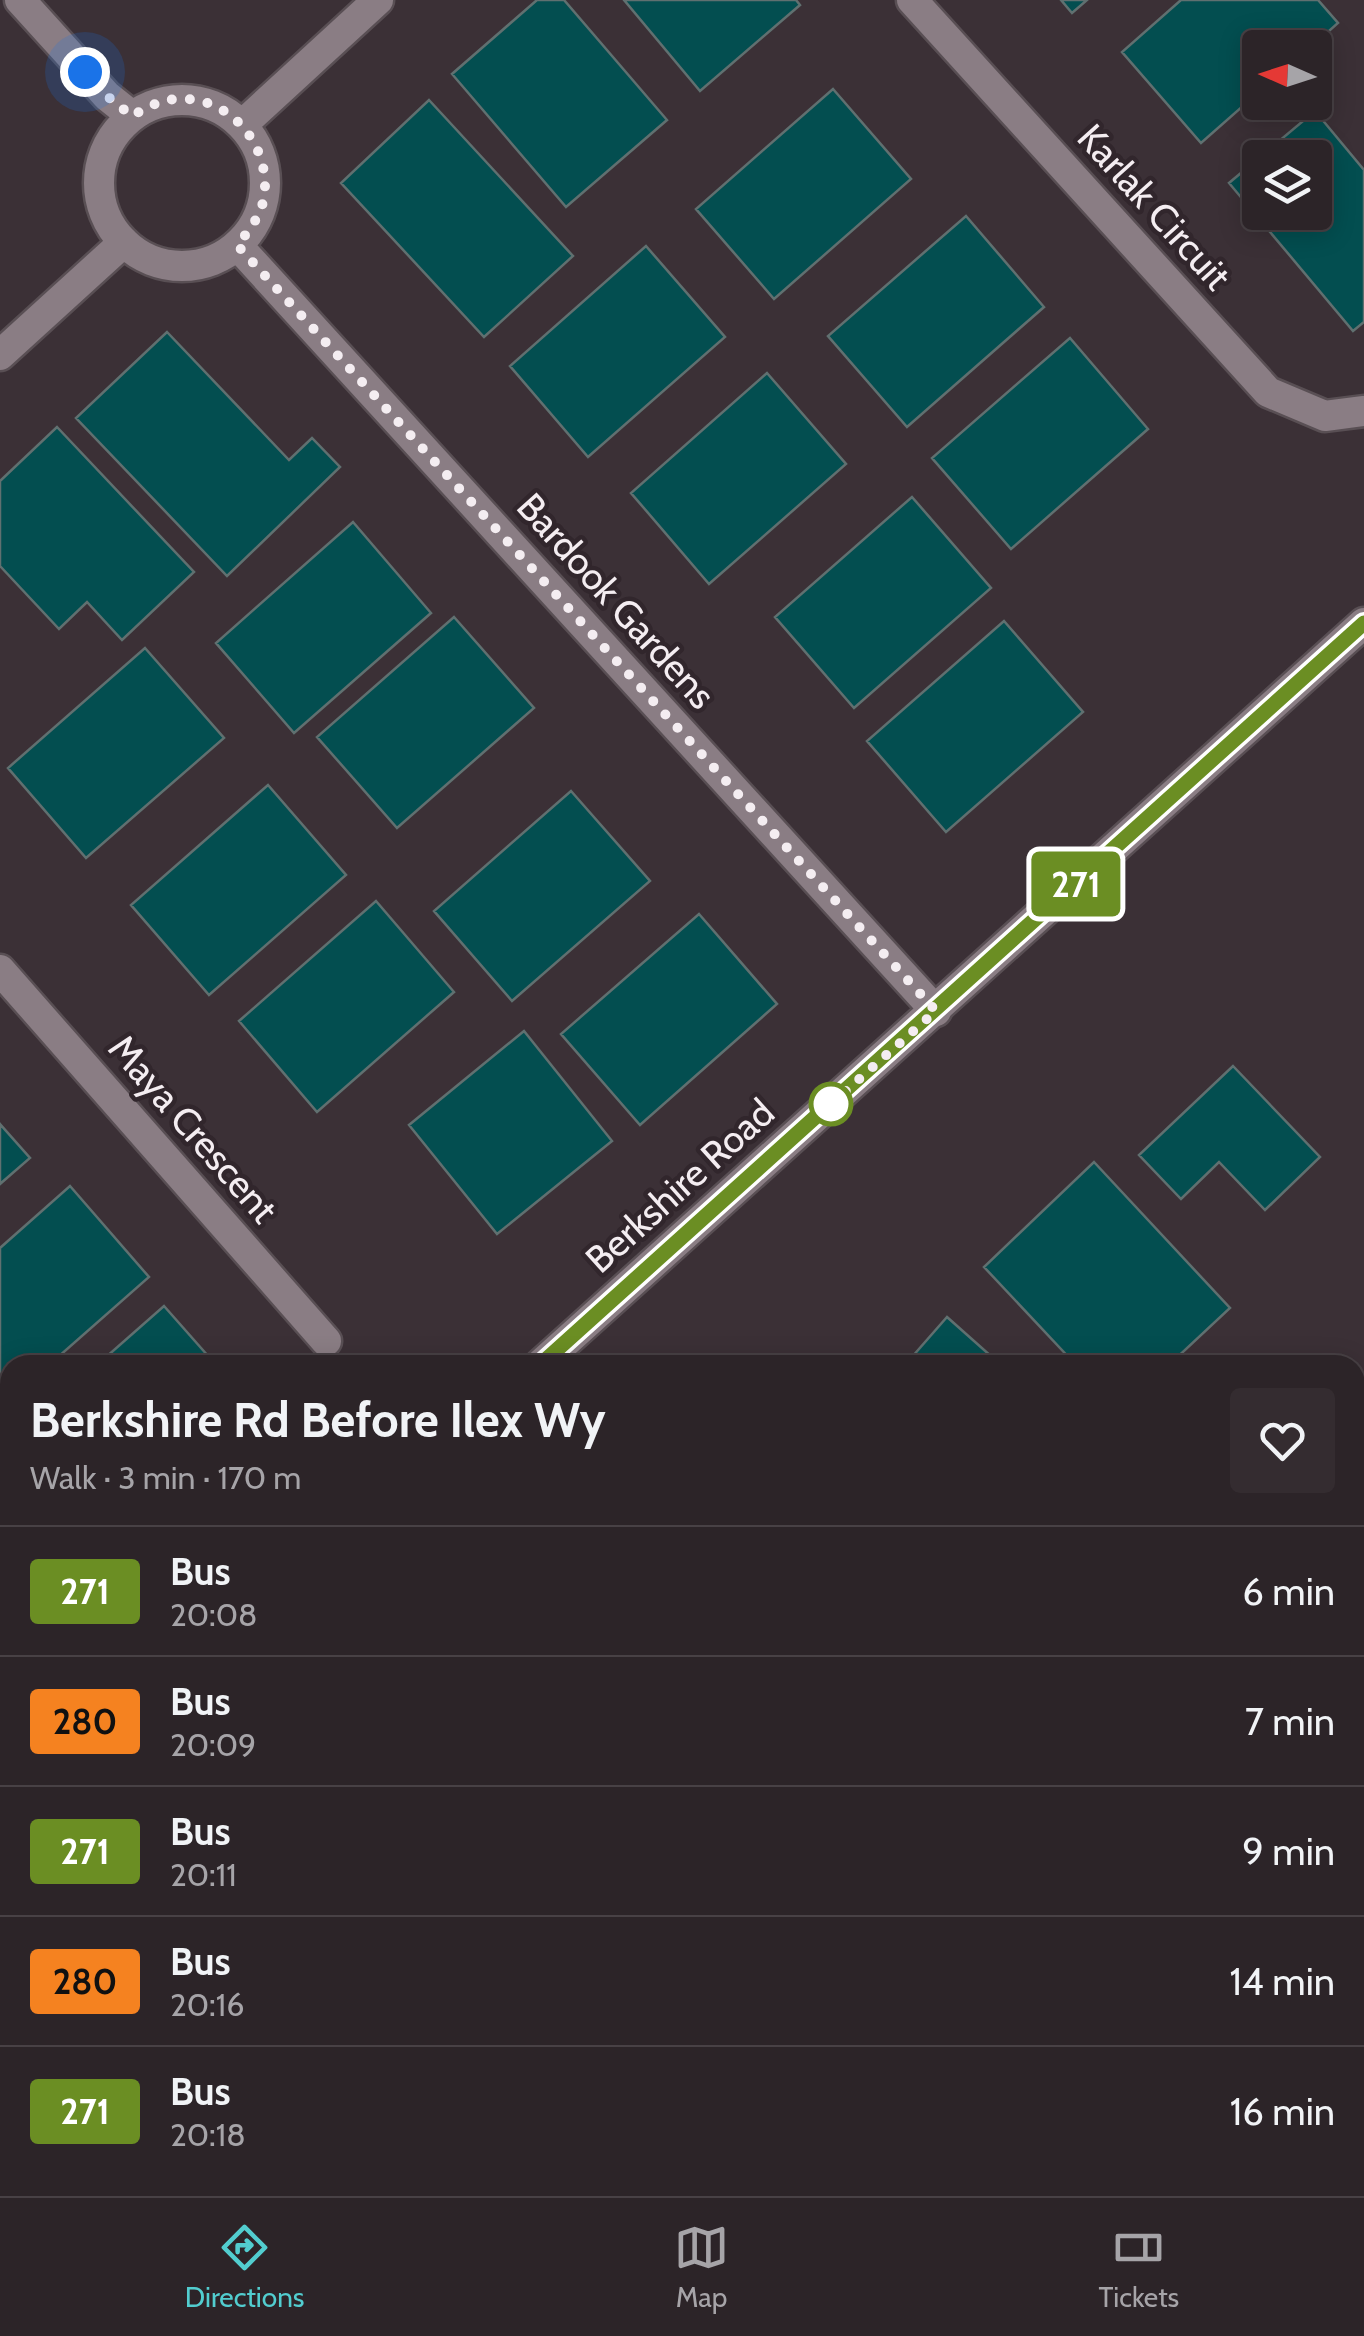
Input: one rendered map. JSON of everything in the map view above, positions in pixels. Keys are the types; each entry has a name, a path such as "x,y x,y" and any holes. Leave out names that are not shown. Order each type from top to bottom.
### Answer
{"street":[{"path":"20,0 107,96 132,116"},
{"path":"242,125 378,0"},
{"name":"Karlak Circuit","path":"912,0 1268,392 1325,416 1364,411"},
{"path":"177,99 200,101 223,110 242,125 258,146 265,173 264,199 254,225 237,245 216,259 192,266 166,265 143,256 124,242 107,218 100,191 102,162 112,136 132,116 153,104 177,99"},
{"path":"0,356 124,242"},
{"name":"Bardook Gardens","path":"237,245 936,1011"},
{"name":"Berkshire Road","path":"551,1355 1364,623"},
{"name":"Maya Crescent","path":"0,970 326,1341"}],"building":[{"path":"537,0 564,0 667,120 566,207 452,74"},
{"path":"624,0 796,0 800,5 700,91"},
{"path":"1061,0 1087,0 1072,13"},
{"path":"1181,0 1318,0 1338,23 1330,30 1242,30 1242,107 1201,143 1122,52"},
{"path":"833,89 911,179 774,299 696,209"},
{"path":"429,100 573,256 484,337 341,183"},
{"path":"1304,120 1322,120 1364,170 1364,322 1353,331 1268,230 1332,230 1332,140 1280,140"},
{"path":"1242,172 1242,199 1229,183"},
{"path":"966,216 1044,307 907,427 828,336"},
{"path":"646,246 725,337 588,457 510,366"},
{"path":"167,332 289,460 312,438 340,467 227,576 76,418"},
{"path":"1070,338 1148,429 1011,549 932,458"},
{"path":"767,373 846,464 709,584 631,493"},
{"path":"57,427 194,572 122,640 87,602 59,629 0,566 0,481"},
{"path":"912,497 991,588 854,708 775,617"},
{"path":"353,522 431,613 294,733 216,643"},
{"path":"454,617 534,708 397,828 317,737"},
{"path":"1004,621 1083,712 946,832 867,741"},
{"path":"145,648 224,738 86,858 8,768"},
{"path":"268,785 346,875 209,995 131,905"},
{"path":"571,791 650,881 512,1001 434,911"},
{"path":"376,901 454,992 317,1112 239,1021"},
{"path":"699,914 777,1004 640,1125 561,1034"},
{"path":"524,1031 612,1141 497,1234 409,1125"},
{"path":"1233,1066 1320,1157 1265,1210 1219,1162 1181,1199 1139,1155"},
{"path":"0,1124 30,1158 0,1184"},
{"path":"1094,1162 1230,1308 1180,1355 1067,1355 984,1267"},
{"path":"70,1186 149,1277 60,1355 0,1355 0,1248"},
{"path":"164,1306 207,1355 108,1355"},
{"path":"947,1317 990,1355 914,1355"}],"bus line":[{"name":"271","path":"551,1355 1364,623"}],"route":[{"path":"85,72 132,116 153,104 177,99 200,101 223,110 242,125 258,146 265,173 264,199 254,225 237,245 936,1011 822,1112 831,1104"}]}
